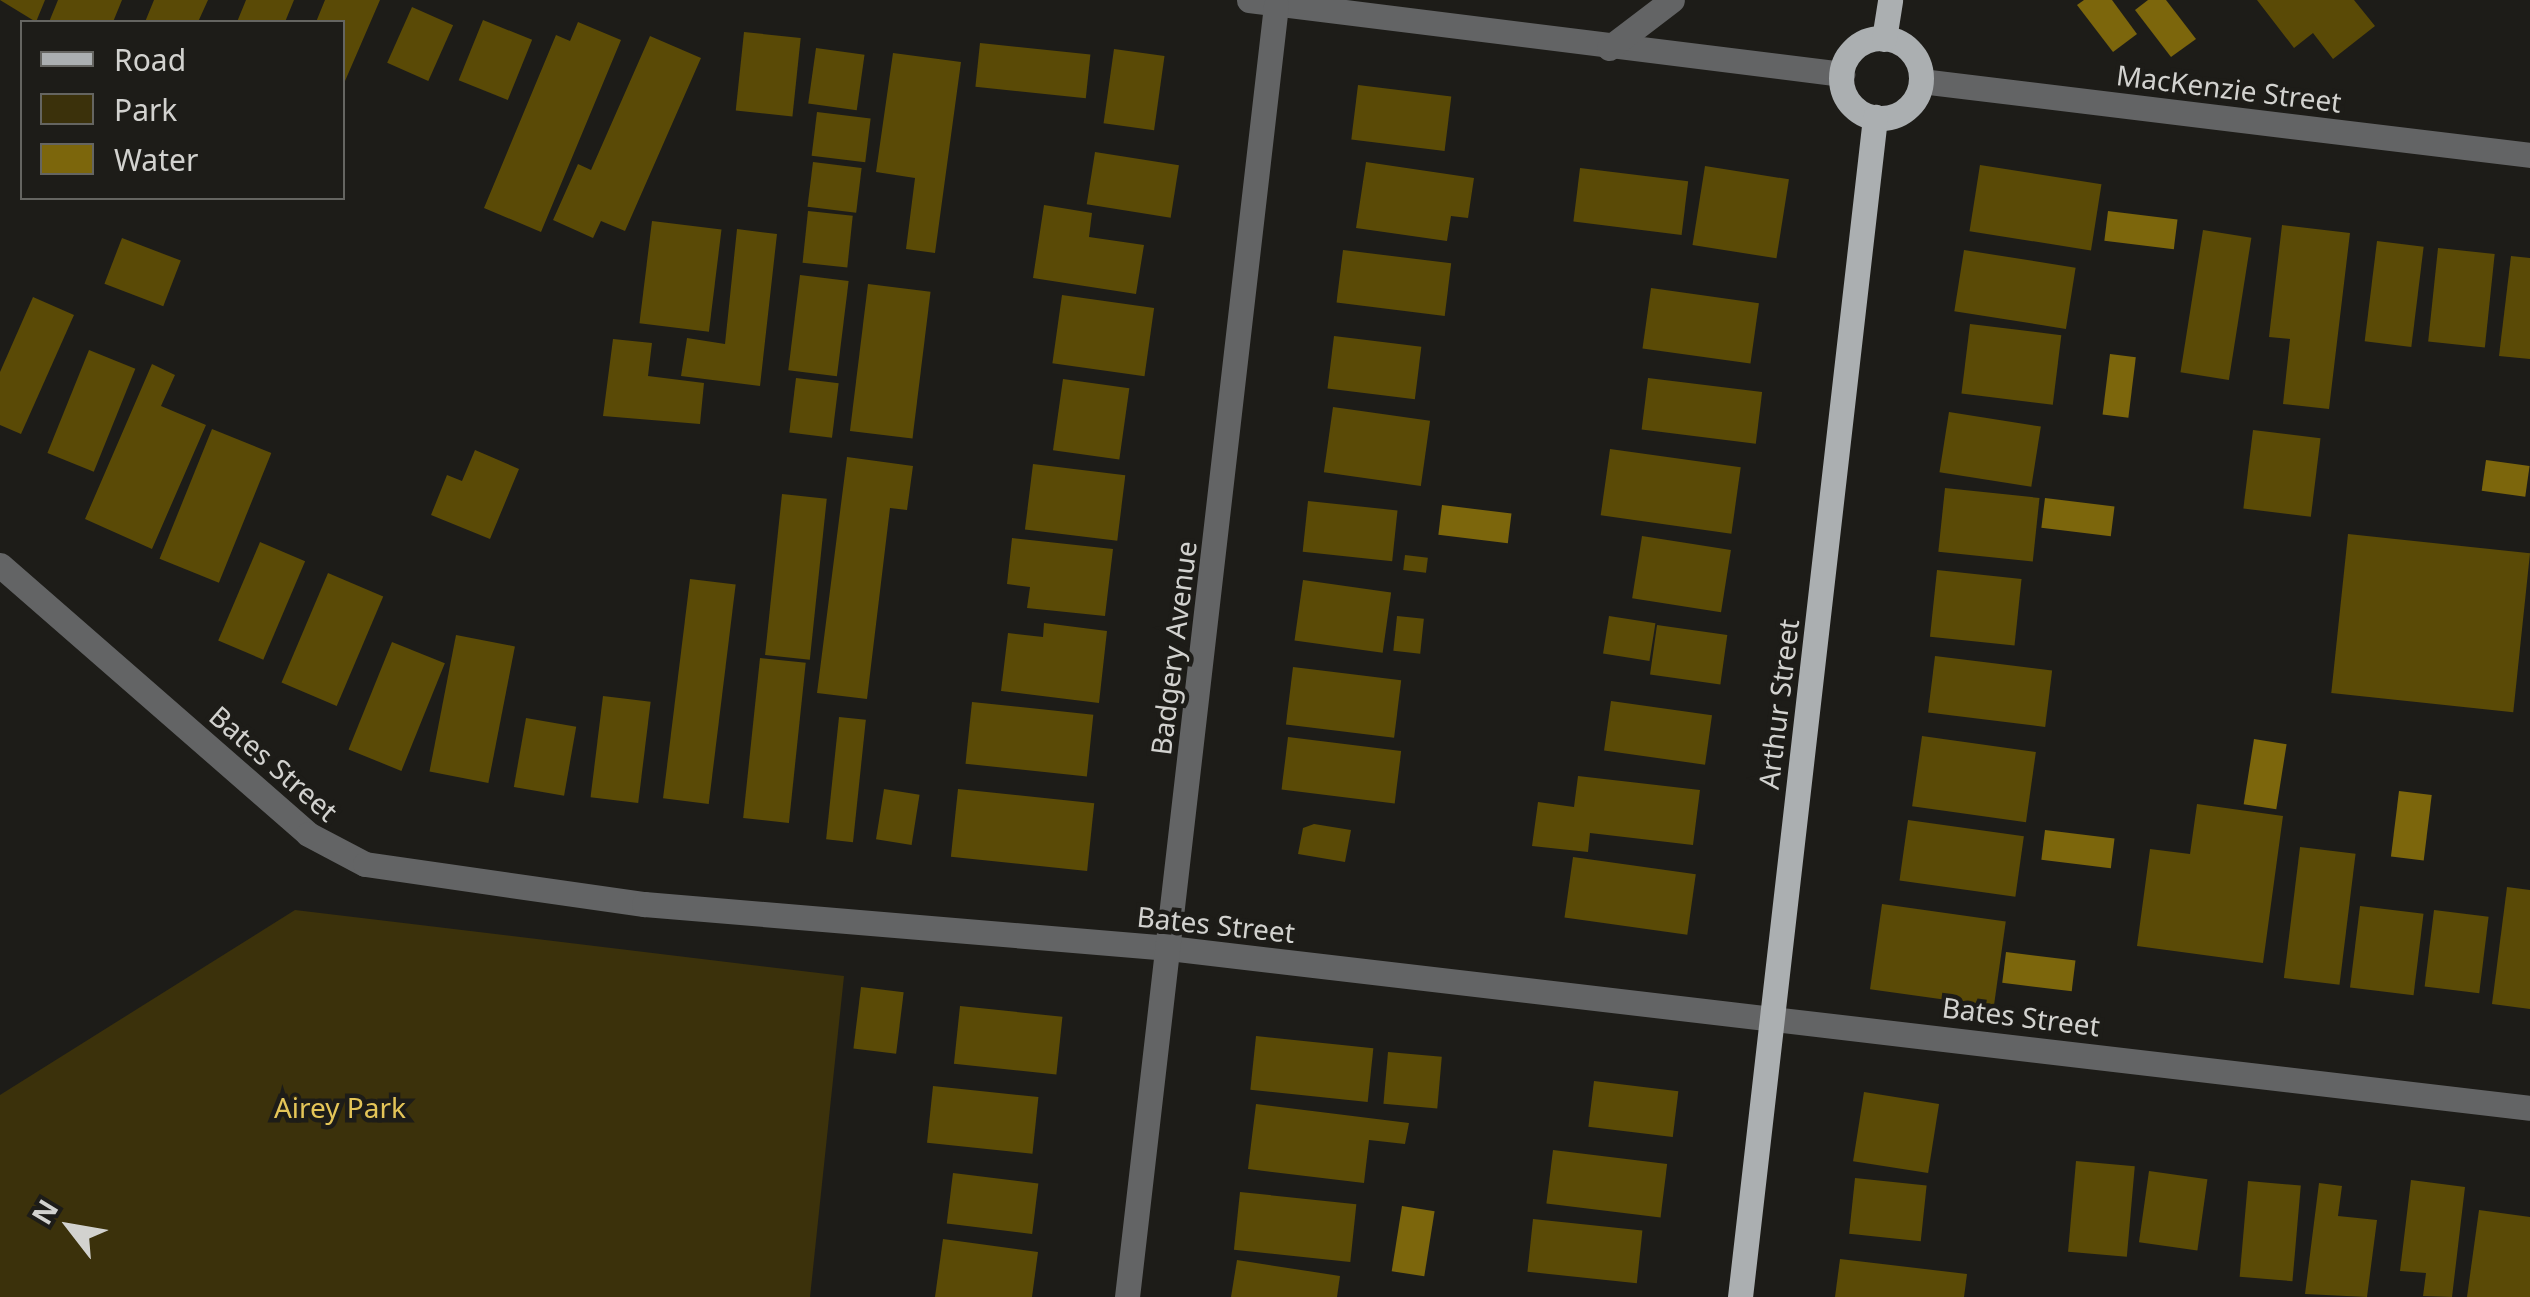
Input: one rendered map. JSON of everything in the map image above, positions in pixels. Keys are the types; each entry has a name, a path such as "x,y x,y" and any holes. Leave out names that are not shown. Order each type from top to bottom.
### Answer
{"main road":[{"path":"1884,38 1890,0"},
{"path":"1884,38 1907,48 1921,80 1906,109 1875,118 1846,97 1842,74 1860,44 1884,38"},
{"name":"Arthur Street","path":"1740,1297 1875,118"}],"street":[{"path":"1249,0 1609,48 1842,74"},
{"path":"1609,48 1672,0"},
{"name":"Badgery Avenue","path":"1127,1297 1276,6"},
{"name":"MacKenzie Street","path":"1921,80 2530,155"},
{"name":"Bates Street","path":"0,566 336,856 644,904 1169,948 2530,1108"}],"green space":[{"name":"Airey Park","path":"295,910 844,976 810,1297 0,1297 0,1095"}],"water":[{"path":"2084,0 2112,0 2137,34 2113,52 2077,5"},
{"path":"2148,0 2166,0 2196,39 2171,57 2135,10"},
{"path":"2108,211 2177,220 2174,249 2104,241"},
{"path":"2110,354 2136,357 2128,418 2103,415"},
{"path":"2486,460 2530,466 2525,497 2482,491"},
{"path":"2045,498 2114,507 2111,536 2041,528"},
{"path":"1442,505 1511,514 1508,543 1438,535"},
{"path":"2254,739 2287,744 2276,809 2244,804"},
{"path":"2399,791 2432,795 2424,861 2391,857"},
{"path":"2045,830 2114,839 2111,868 2041,860"},
{"path":"2006,952 2075,961 2072,991 2002,983"},
{"path":"1402,1206 1435,1211 1424,1276 1392,1271"}],"building":[{"path":"0,0 45,0 37,20"},
{"path":"58,0 122,0 114,20 50,20"},
{"path":"154,0 208,0 199,20 146,20"},
{"path":"246,0 294,0 286,20 238,20"},
{"path":"325,0 380,0 345,81 345,20 317,20"},
{"path":"2257,0 2354,0 2375,26 2333,59 2313,33 2294,48"},
{"path":"412,7 453,25 428,81 387,63"},
{"path":"483,20 532,40 508,100 459,80"},
{"path":"578,22 621,40 541,232 484,208 556,35 570,41"},
{"path":"744,32 801,38 792,117 736,111"},
{"path":"650,36 701,58 625,231 601,221 593,238 553,220 578,164 591,170"},
{"path":"980,43 1090,55 1086,98 975,87"},
{"path":"816,48 865,55 857,110 808,103"},
{"path":"1114,49 1165,56 1154,130 1104,123"},
{"path":"893,53 961,62 935,253 906,249 915,178 876,172"},
{"path":"1358,85 1451,96 1445,151 1351,140"},
{"path":"817,112 871,119 865,162 812,156"},
{"path":"1095,152 1179,165 1171,218 1087,204"},
{"path":"813,162 862,168 856,213 808,207"},
{"path":"1366,162 1474,178 1468,218 1451,216 1447,241 1356,228"},
{"path":"1980,165 2101,184 2091,250 1970,231"},
{"path":"1705,166 1789,179 1776,258 1692,245"},
{"path":"1580,168 1688,181 1682,235 1573,222"},
{"path":"1044,205 1092,213 1089,237 1144,245 1136,294 1033,278"},
{"path":"808,211 853,216 847,267 803,263"},
{"path":"652,221 721,230 709,332 639,323"},
{"path":"2282,225 2350,233 2329,409 2283,404 2290,339 2269,337"},
{"path":"737,229 777,234 760,386 681,376 687,338 725,344"},
{"path":"2203,230 2251,238 2229,380 2180,372"},
{"path":"122,238 181,261 163,306 104,284"},
{"path":"2377,241 2424,247 2411,347 2365,341"},
{"path":"2438,248 2495,254 2485,347 2428,341"},
{"path":"1343,250 1451,263 1445,316 1337,303"},
{"path":"1964,250 2076,268 2066,329 1954,311"},
{"path":"2511,256 2530,258 2530,359 2499,356"},
{"path":"800,275 849,281 837,376 788,370"},
{"path":"868,284 931,292 912,439 850,431"},
{"path":"1651,288 1759,303 1750,364 1643,348"},
{"path":"1062,295 1154,308 1144,376 1052,363"},
{"path":"33,297 74,315 21,434 0,425 0,372"},
{"path":"1970,324 2061,335 2053,405 1961,393"},
{"path":"1334,336 1421,347 1415,399 1328,389"},
{"path":"613,339 652,343 648,376 704,383 700,424 603,416"},
{"path":"89,350 135,369 94,472 47,453"},
{"path":"152,364 175,375 161,406 206,425 152,549 85,519"},
{"path":"796,378 839,383 832,438 789,433"},
{"path":"1648,378 1762,392 1756,444 1642,430"},
{"path":"1063,379 1129,388 1119,460 1053,450"},
{"path":"1333,407 1430,421 1421,486 1324,472"},
{"path":"1949,412 2041,427 2031,487 1939,472"},
{"path":"212,429 271,453 219,583 160,559"},
{"path":"2253,430 2320,438 2311,517 2243,508"},
{"path":"1610,449 1741,467 1731,534 1601,515"},
{"path":"475,450 519,469 490,539 431,515 447,475 462,481"},
{"path":"847,457 913,466 907,510 890,508 867,699 817,693"},
{"path":"1033,464 1125,475 1117,541 1025,530"},
{"path":"1945,488 2039,498 2033,562 1938,552"},
{"path":"782,494 827,499 810,660 765,655"},
{"path":"1308,501 1398,510 1392,561 1303,552"},
{"path":"2348,534 2530,553 2513,712 2331,693"},
{"path":"1642,536 1731,550 1721,612 1632,598"},
{"path":"1012,538 1113,549 1105,616 1027,608 1030,587 1007,584"},
{"path":"260,542 305,561 263,660 218,640"},
{"path":"1405,555 1428,558 1426,573 1403,570"},
{"path":"1937,570 2022,579 2015,646 1930,637"},
{"path":"328,573 383,596 337,706 282,683"},
{"path":"690,579 736,585 709,804 663,798"},
{"path":"1303,580 1391,592 1383,653 1295,640"},
{"path":"1397,616 1424,619 1420,654 1393,651"},
{"path":"1609,616 1655,623 1649,661 1603,654"},
{"path":"1044,623 1107,631 1099,703 1001,691 1008,633 1043,637"},
{"path":"1657,625 1727,635 1720,684 1650,675"},
{"path":"456,635 515,646 488,783 429,771"},
{"path":"392,642 445,663 401,771 349,750"},
{"path":"1935,656 2052,670 2045,727 1928,713"},
{"path":"760,658 806,663 789,823 743,818"},
{"path":"1293,667 1401,680 1394,738 1286,725"},
{"path":"603,696 651,702 638,803 591,797"},
{"path":"1611,701 1712,715 1705,765 1604,751"},
{"path":"972,702 1093,715 1087,776 966,764"},
{"path":"839,717 866,720 853,842 826,839"},
{"path":"526,718 576,727 564,796 514,787"},
{"path":"1922,736 2036,752 2026,822 1912,806"},
{"path":"1288,737 1401,751 1395,803 1282,790"},
{"path":"1578,776 1700,790 1693,845 1590,833 1588,852 1532,846 1538,802 1574,807"},
{"path":"884,789 920,795 912,845 876,839"},
{"path":"958,789 1094,803 1087,871 951,857"},
{"path":"2197,804 2283,816 2263,963 2137,946 2150,849 2190,854"},
{"path":"1908,820 2024,836 2015,897 1900,880"},
{"path":"1314,824 1351,830 1345,862 1298,854 1303,828"},
{"path":"2300,847 2356,854 2339,985 2284,978"},
{"path":"1573,857 1696,874 1687,935 1565,917"},
{"path":"2507,887 2530,890 2530,1009 2492,1004"},
{"path":"1882,904 2006,921 1994,1007 1870,989"},
{"path":"2360,906 2424,914 2414,995 2350,987"},
{"path":"2434,910 2489,917 2479,993 2425,986"},
{"path":"861,987 904,992 896,1054 853,1049"},
{"path":"960,1006 1062,1017 1056,1074 954,1064"},
{"path":"1256,1036 1373,1048 1368,1102 1250,1090"},
{"path":"1388,1052 1442,1057 1437,1109 1383,1104"},
{"path":"1594,1081 1678,1091 1673,1137 1588,1127"},
{"path":"933,1086 1038,1097 1032,1154 927,1143"},
{"path":"1864,1092 1939,1104 1928,1173 1853,1161"},
{"path":"1256,1104 1409,1123 1405,1144 1369,1140 1364,1183 1248,1169"},
{"path":"1553,1150 1667,1164 1661,1218 1546,1204"},
{"path":"2076,1161 2135,1166 2127,1257 2068,1252"},
{"path":"2149,1171 2207,1179 2197,1251 2139,1242"},
{"path":"953,1173 1038,1183 1032,1234 947,1224"},
{"path":"1855,1178 1927,1186 1921,1241 1849,1234"},
{"path":"2411,1180 2465,1187 2452,1297 2423,1296 2426,1273 2400,1271"},
{"path":"2248,1181 2301,1186 2292,1281 2240,1277"},
{"path":"2319,1183 2342,1186 2338,1216 2377,1220 2367,1297 2305,1294"},
{"path":"1240,1192 1356,1204 1350,1262 1234,1250"},
{"path":"2479,1210 2530,1217 2530,1297 2467,1297"},
{"path":"1533,1219 1642,1230 1637,1283 1527,1272"},
{"path":"943,1239 1038,1252 1032,1297 935,1297"},
{"path":"1840,1259 1967,1274 1964,1297 1835,1297"},
{"path":"1237,1260 1340,1276 1337,1297 1231,1297"}]}
